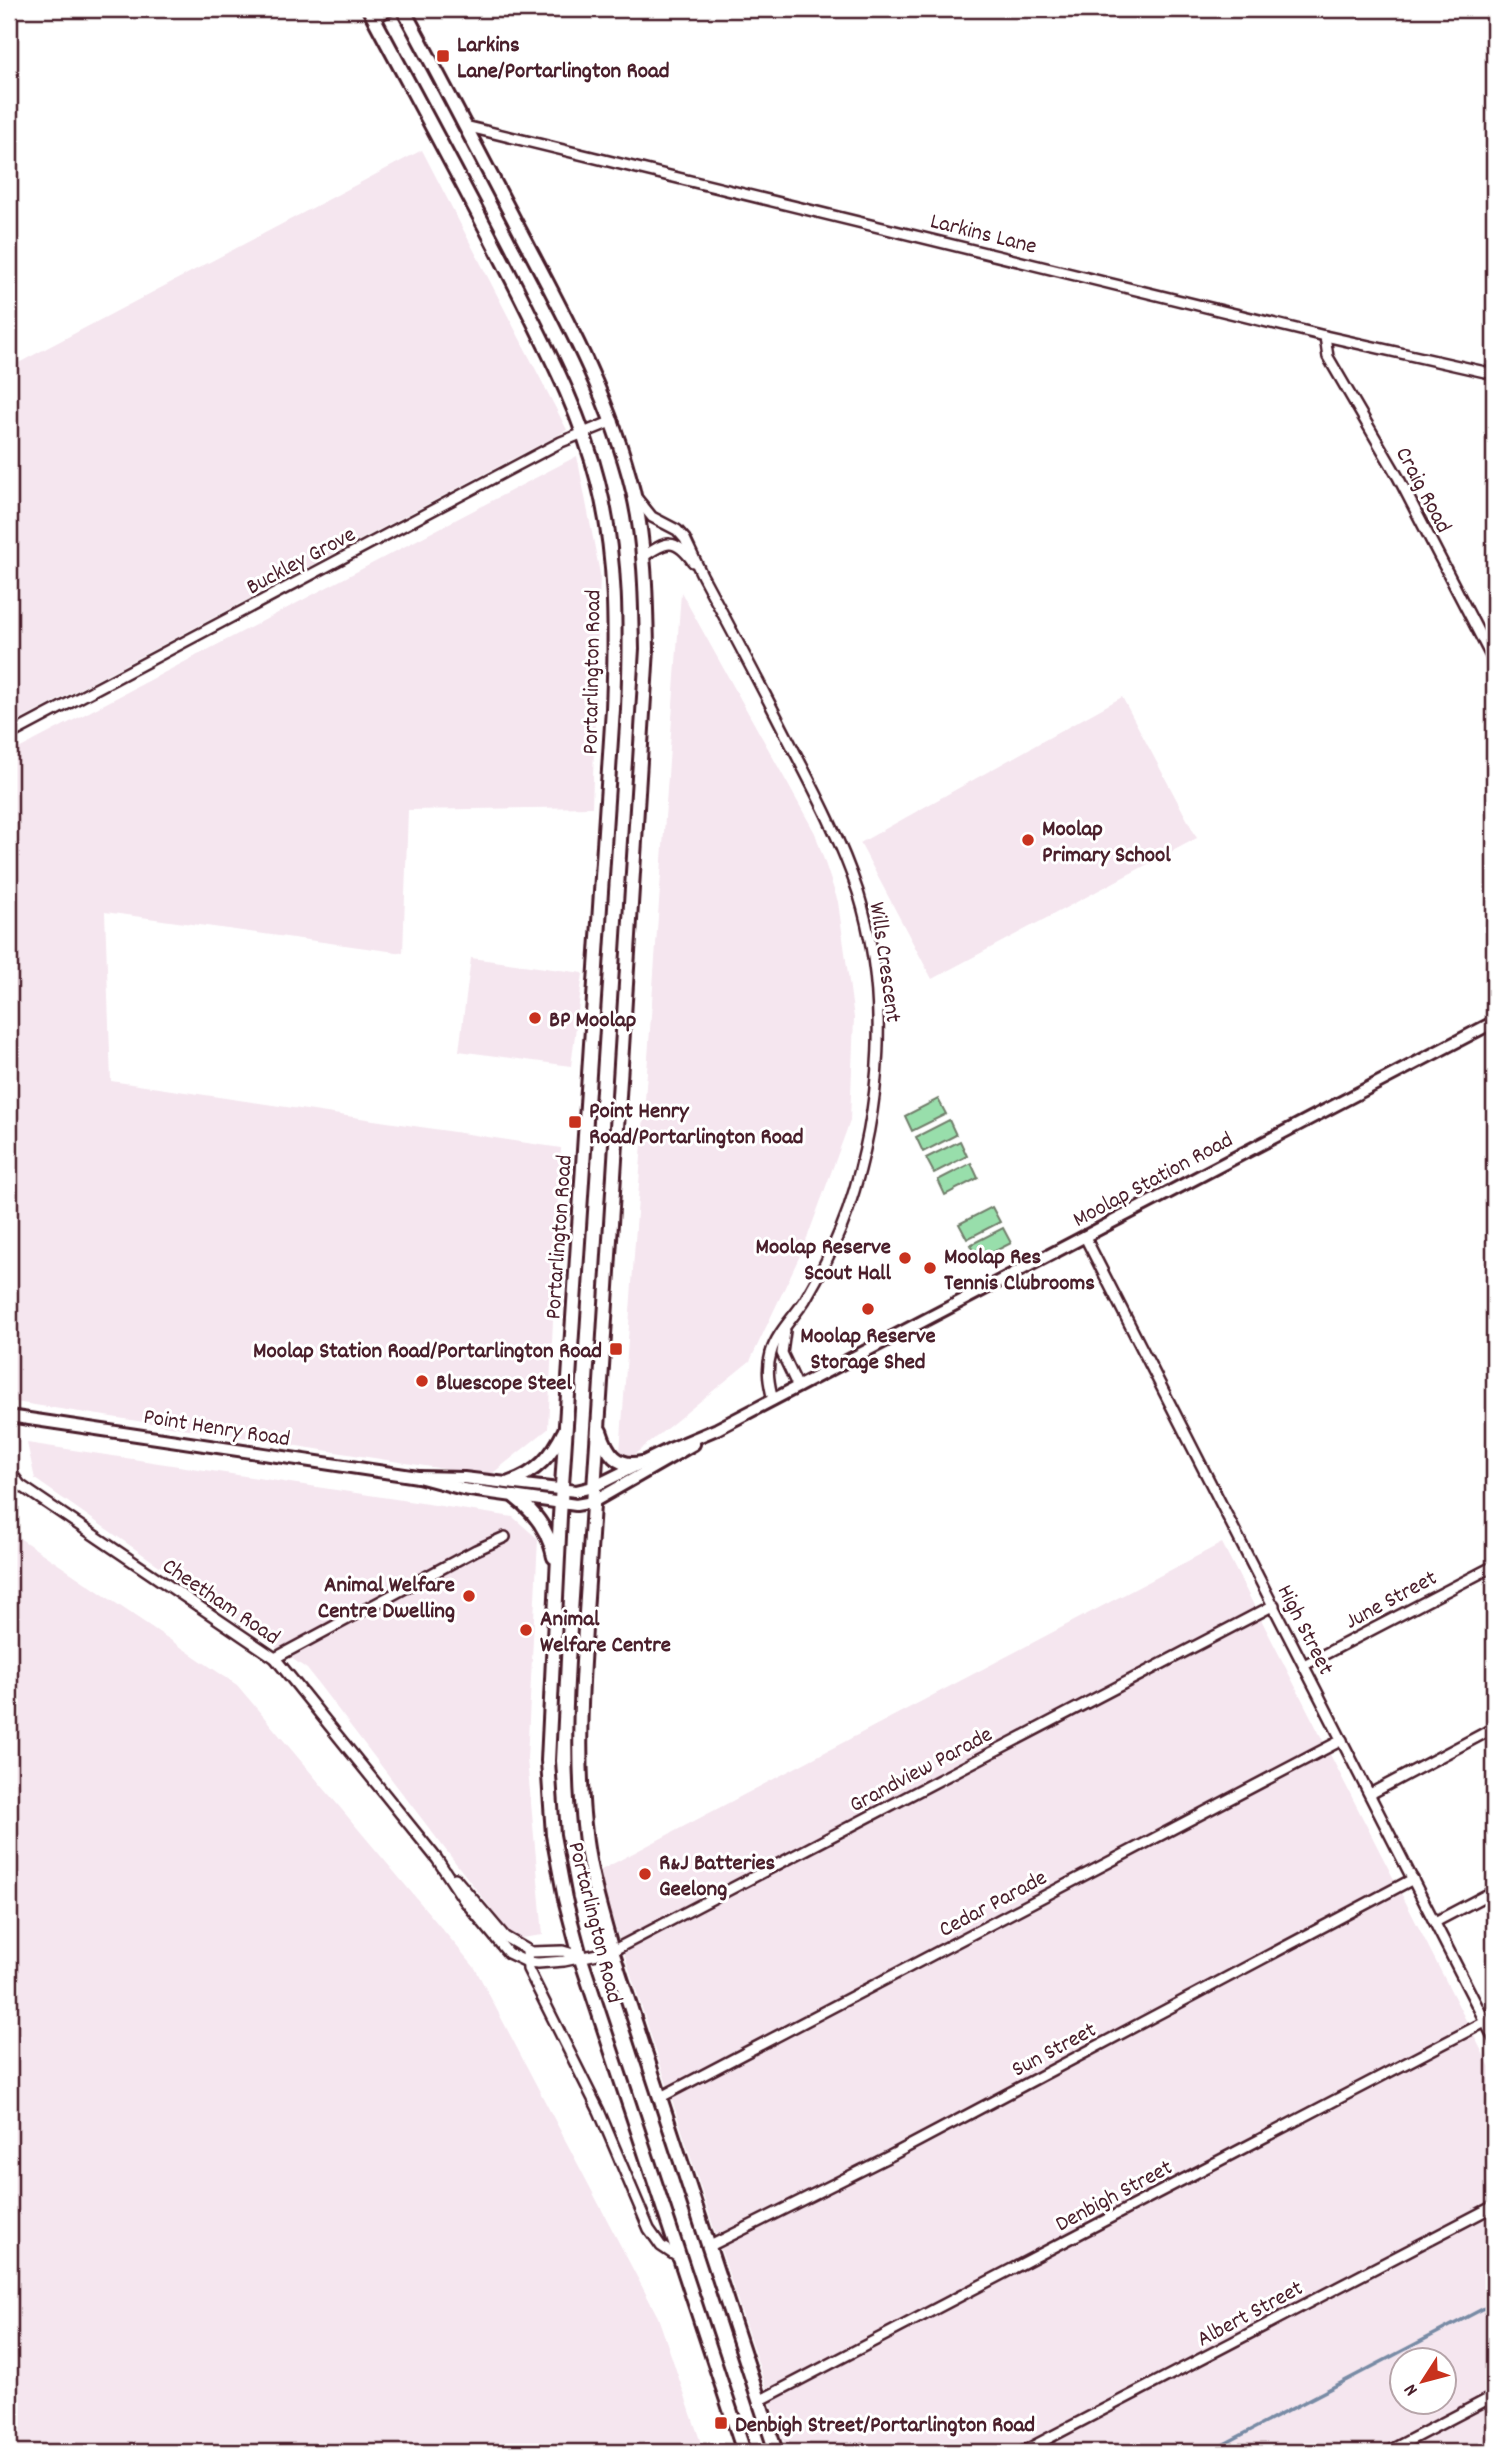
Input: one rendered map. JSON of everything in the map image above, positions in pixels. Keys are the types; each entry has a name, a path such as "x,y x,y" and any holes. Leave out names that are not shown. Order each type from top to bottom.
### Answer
{"main road":[{"name":"Portarlington Road","path":"403,9 587,360 612,421 634,493 643,557 647,649 593,1487 582,1688 581,1784 586,1845 612,1951 776,2452"},
{"name":"Portarlington Road","path":"372,13 494,243 562,380 583,433 606,517 613,567 616,636 556,1574 548,1761 553,1835 565,1899 580,1956 744,2452"},
{"path":"598,1424 605,1446 613,1457 627,1465 641,1463"},
{"path":"514,1497 528,1508 547,1536 556,1574"}],"street":[{"path":"372,13 392,9"},
{"name":"Larkins Lane","path":"465,126 1494,374"},
{"name":"Craig Road","path":"1325,335 1328,357 1398,477 1494,662"},
{"name":"Buckley Grove","path":"9,735 561,442 612,421"},
{"name":"Wills Crescent","path":"634,493 652,517 677,530 685,539 830,819 858,894 875,983 878,1051 876,1091 867,1146 839,1233 824,1267 786,1329 776,1340 770,1355 768,1374 772,1400"},
{"name":"Wills Crescent","path":"643,557 667,543 676,545 685,552 702,575"},
{"name":"Moolap Station Road","path":"593,1487 717,1429 1494,1022"},
{"name":"High Street","path":"1085,1237 1494,2039"},
{"path":"786,1329 782,1353 798,1387"},
{"name":"Point Henry Road","path":"9,1418 418,1477 463,1489 561,1504 593,1502"},
{"path":"503,1483 525,1476 544,1462 566,1425"},
{"name":"Moolap Station Road","path":"593,1502 676,1456 717,1429"},
{"name":"Cheetham Road","path":"9,1470 20,1485 275,1658 436,1860 498,1943 508,1953 527,1962"},
{"name":"Point Henry Road","path":"418,1477 464,1478 576,1491 593,1487"},
{"path":"275,1658 505,1537"},
{"name":"June Street","path":"1304,1665 1494,1566"},
{"name":"Grandview Parade","path":"580,1956 612,1951 1273,1605"},
{"path":"1370,1794 1494,1728"},
{"name":"Cedar Parade","path":"659,2098 1342,1740"},
{"name":"Cheetham Road","path":"436,1860 506,1937 527,1951"},
{"name":"Sun Street","path":"708,2247 890,2156 1413,1879"},
{"path":"1435,1922 1494,1891"},
{"path":"580,1956 564,1951 527,1951 527,1962 539,1992 599,2111 649,2229 661,2246 679,2258"},
{"path":"527,1962 564,1961 580,1956"},
{"name":"Denbigh Street","path":"759,2401 1485,2022"},
{"name":"Albert Street","path":"1022,2452 1494,2206"},
{"path":"1387,2452 1494,2396"}],"shaded area":[{"path":"422,150 567,430 9,726 9,368"},
{"path":"577,456 600,574 592,807 408,810 403,953 105,912 111,1081 561,1148 548,1429 489,1476 9,1401 9,754"},
{"path":"681,592 815,833 838,902 854,1018 850,1121 803,1249 750,1361 619,1467"},
{"name":"Moolap Primary School","path":"1122,697 1197,838 932,979 860,843"},
{"path":"471,958 583,973 571,1066 459,1051"},
{"path":"27,1443 513,1517 538,1539 527,1759 543,1935 514,1939 307,1669 35,1479"},
{"path":"9,1531 237,1685 475,1968 658,2317 704,2452 9,2452"},
{"path":"1222,1543 1494,2075 1494,2452 787,2452 602,1886 601,1870"}],"green space":[{"path":"938,1099 946,1114 912,1131 905,1116"},
{"path":"949,1120 956,1135 923,1152 916,1137"},
{"path":"960,1141 967,1156 934,1173 926,1158"},
{"path":"971,1163 978,1178 945,1195 938,1180"},
{"path":"992,1207 1000,1222 967,1239 959,1224"},
{"path":"1003,1228 1011,1243 978,1260 970,1245"}],"waterway":[{"path":"1209,2452 1494,2303"}],"place":[{"name":"Larkins Lane/Portarlington Road","path":"443,56"},
{"name":"Moolap Primary School","path":"1028,840"},
{"name":"BP Moolap","path":"535,1018"},
{"name":"Point Henry Road/Portarlington Road","path":"575,1122"},
{"name":"Moolap Reserve Scout Hall","path":"905,1258"},
{"name":"Moolap Res Tennis Clubrooms","path":"930,1268"},
{"name":"Moolap Reserve Storage Shed","path":"868,1309"},
{"name":"Moolap Station Road/Portarlington Road","path":"616,1349"},
{"name":"Bluescope Steel","path":"422,1381"},
{"name":"Animal Welfare Centre Dwelling","path":"469,1596"},
{"name":"Animal Welfare Centre","path":"526,1630"},
{"name":"R&J Batteries Geelong","path":"645,1874"},
{"name":"Denbigh Street/Portarlington Road","path":"721,2423"}]}
